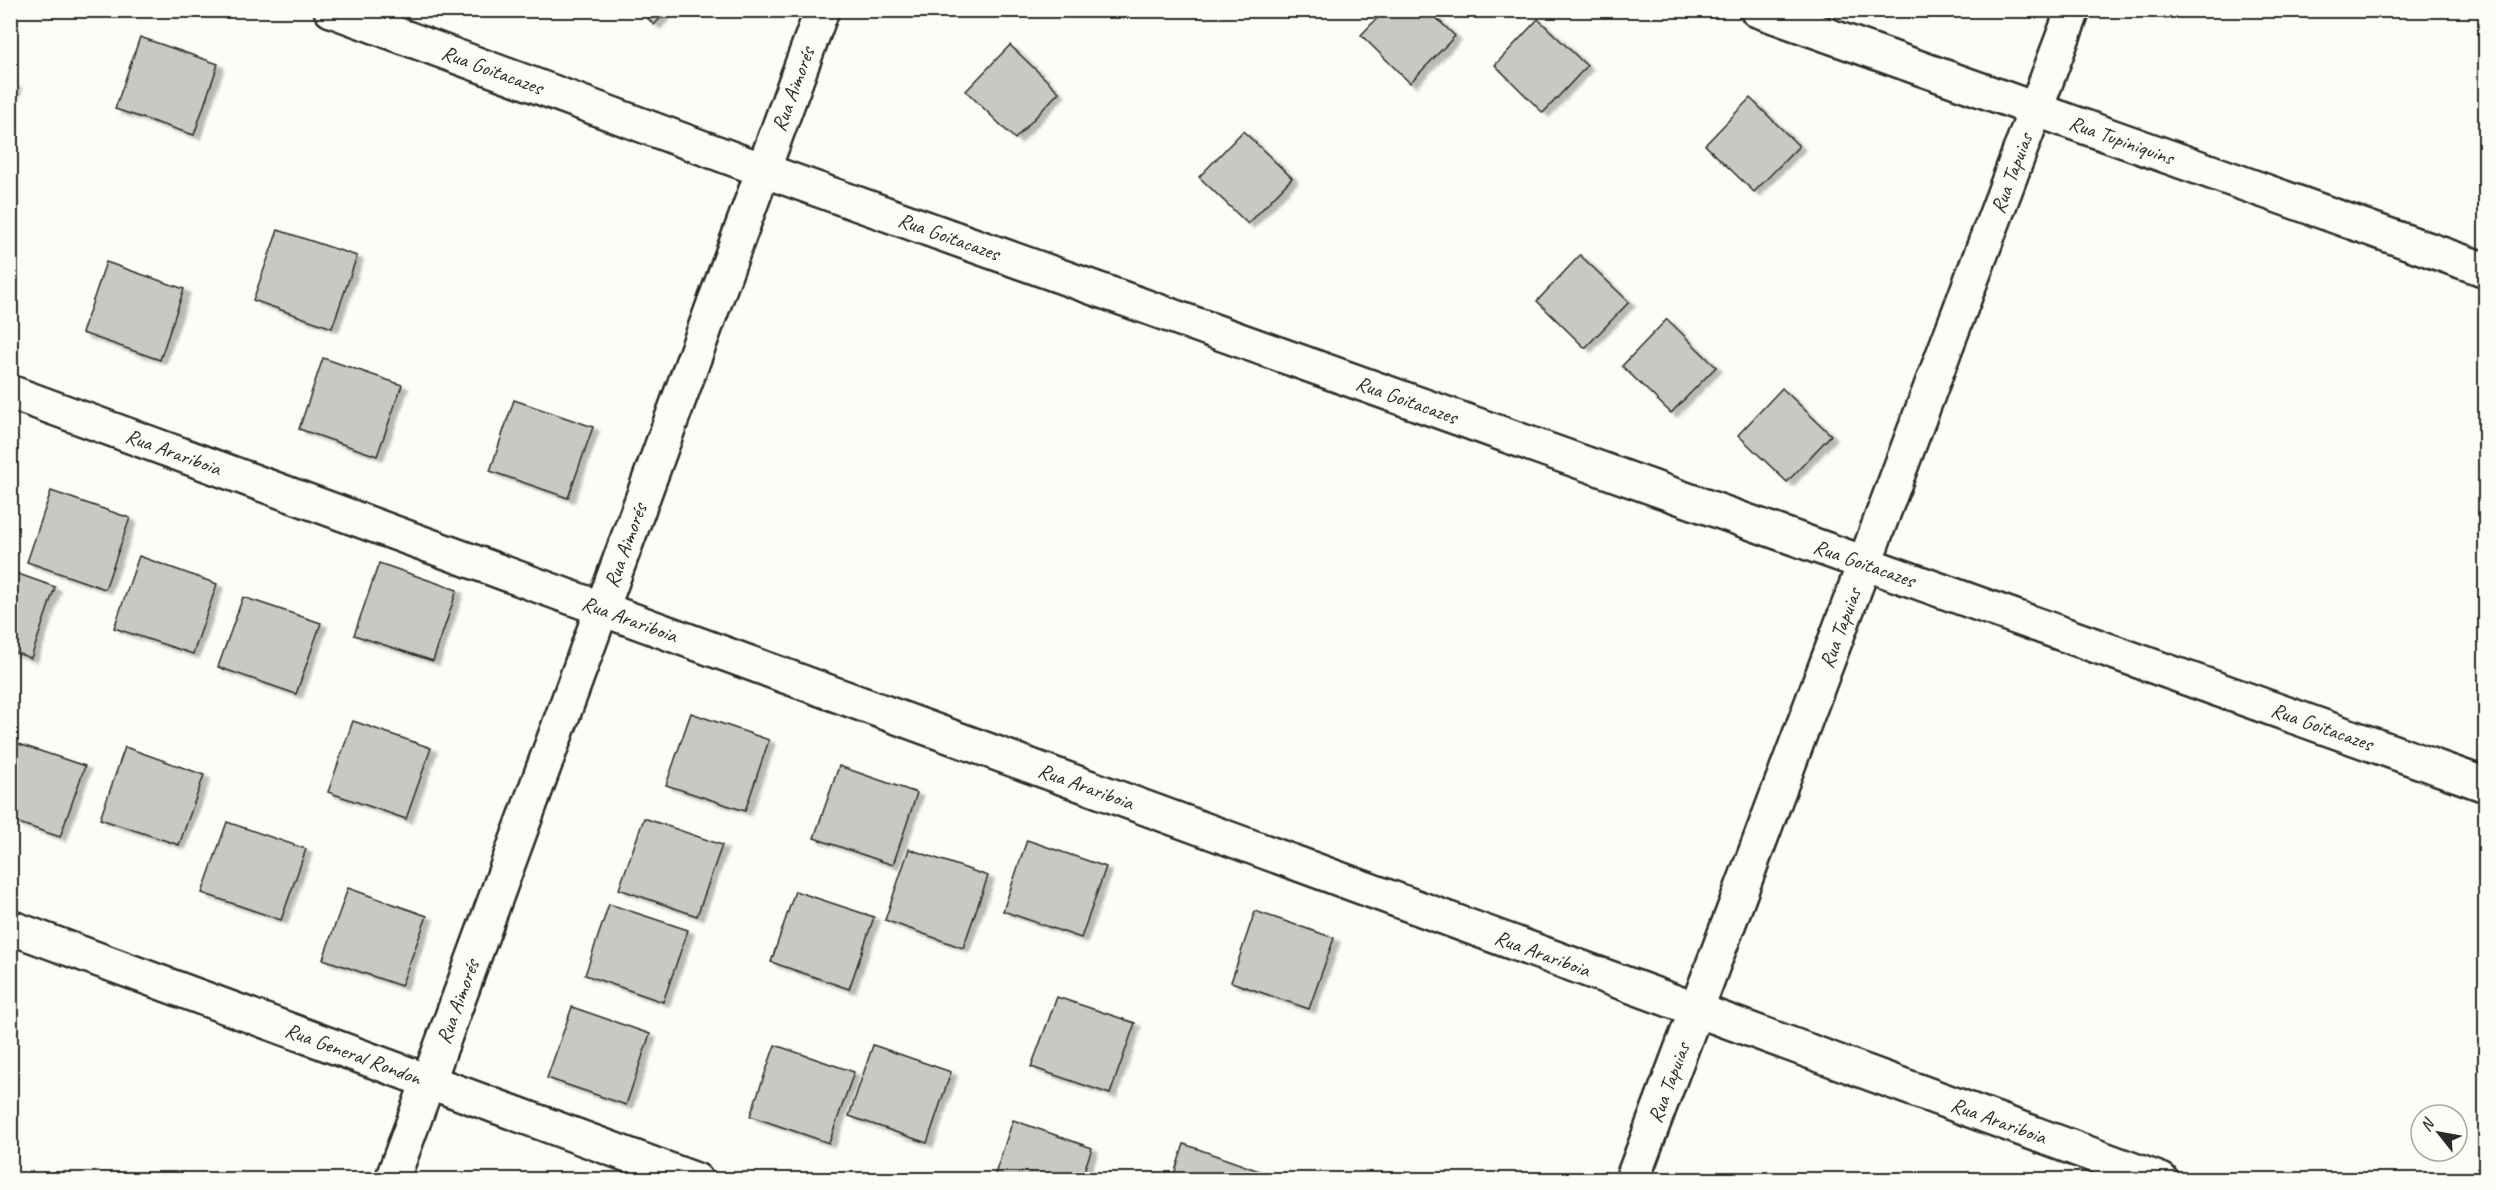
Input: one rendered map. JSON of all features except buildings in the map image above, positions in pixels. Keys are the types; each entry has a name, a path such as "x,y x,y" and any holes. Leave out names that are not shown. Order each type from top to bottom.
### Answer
{"street":[{"name":"Rua Goitacazes","path":"331,10 763,170 2486,785"},
{"name":"Rua Aimorés","path":"392,1179 822,10"},
{"name":"Rua Tupiniquins","path":"1757,10 2486,270"},
{"name":"Rua Tapuias","path":"1632,1179 2073,10"},
{"name":"Rua Arariboia","path":"10,392 2161,1179"},
{"name":"Rua General Rondon","path":"10,927 696,1179"}]}
